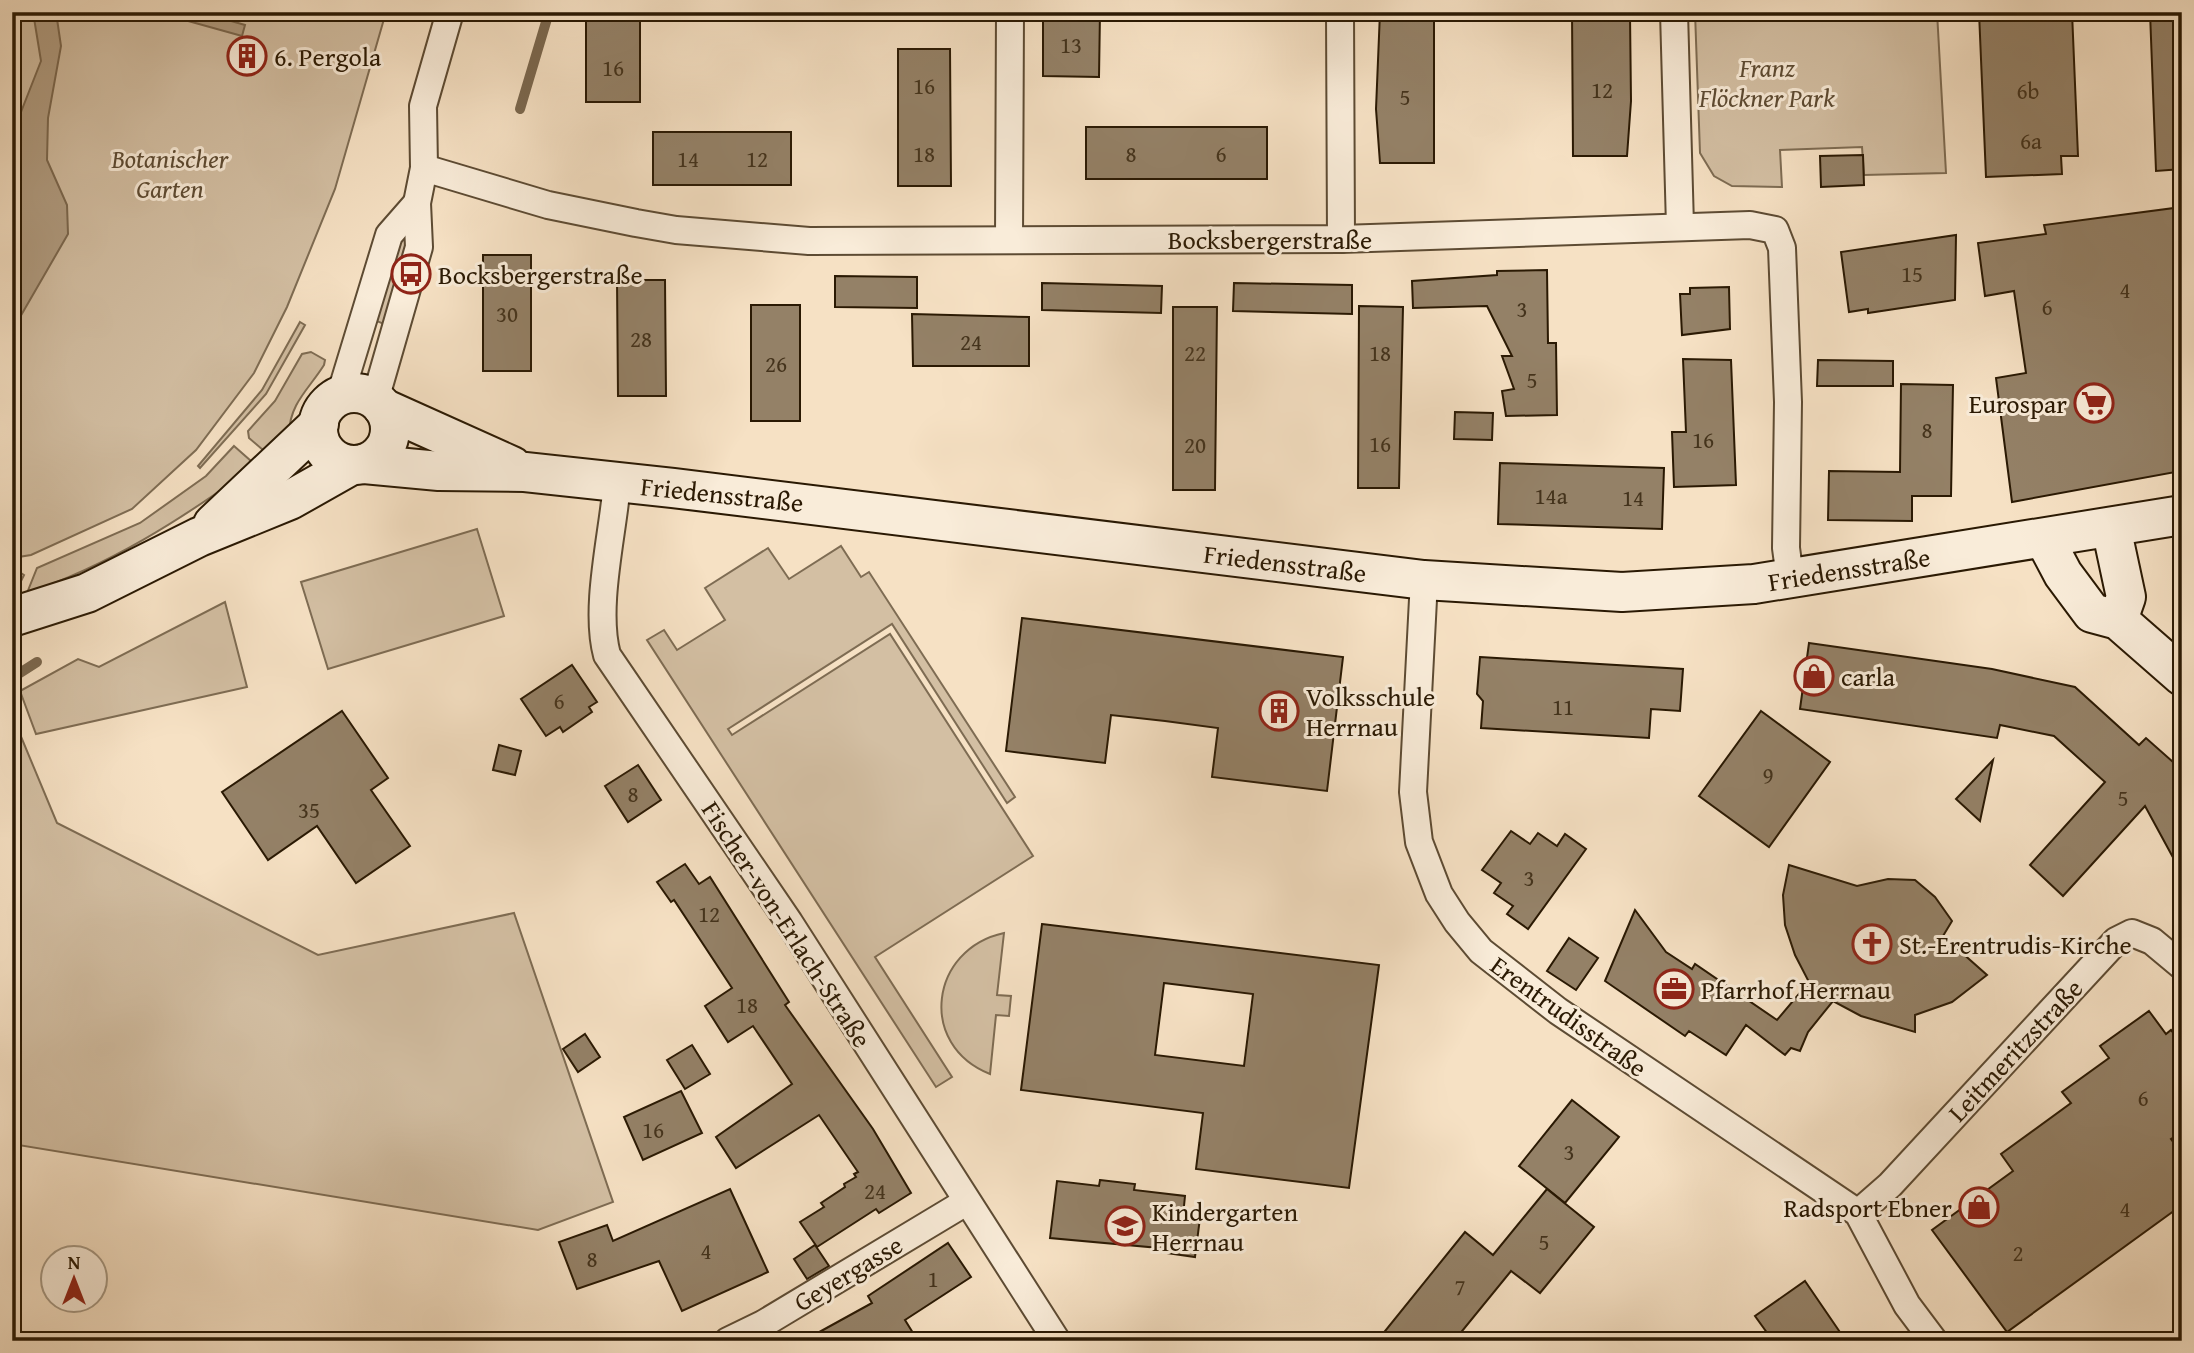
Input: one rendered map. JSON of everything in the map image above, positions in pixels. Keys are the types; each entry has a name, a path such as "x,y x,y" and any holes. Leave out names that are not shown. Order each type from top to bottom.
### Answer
{"street":[{"path":"358,464 331,456 323,447 354,407 419,247 416,203 424,168 423,106 450,12"},
{"path":"1009,239 1010,12"},
{"path":"1340,12 1341,239"},
{"path":"1674,12 1680,226"},
{"name":"Bocksbergerstraße","path":"424,168 548,205 676,230 809,241 1341,239 1750,225 1775,230 1782,248 1788,402 1786,548 1790,578"},
{"path":"12,617 87,593 199,537 290,500 358,464 374,459 388,440 390,429 354,407"},
{"path":"199,537 354,407"},
{"name":"Friedensstraße","path":"354,407 525,472"},
{"name":"Friedensstraße","path":"358,464 439,471 525,472 1424,580 1622,592 1754,584 2182,515"},
{"name":"Fischer-von-Erlach-Straße","path":"618,483 605,595 603,641 607,655 789,922 1056,1341"},
{"path":"2111,527 2126,597 2118,620"},
{"path":"2044,538 2063,574 2092,613 2118,620 2182,676"},
{"name":"Erentrudisstraße","path":"1424,580 1413,792 1419,842 1439,894 1457,922 1481,951 1558,1011 1858,1213 1907,1305 1934,1341"},
{"name":"Leitmeritzstraße","path":"1858,1213 1890,1185 2116,940 2132,933 2152,940 2182,965"},
{"name":"Geyergasse","path":"727,1341 767,1332 966,1202"}],"green space":[{"name":"Botanischer Garten","path":"12,12 386,12 335,189 287,307 254,373 196,450 132,509 31,555 12,558"},
{"name":"Franz Flöckner Park","path":"1695,12 1937,12 1946,173 1864,175 1862,147 1780,150 1782,187 1732,186 1714,176 1700,153"},
{"path":"411,233 384,324 374,320 402,235"},
{"path":"300,322 305,325 266,394 200,468 198,466 262,390"},
{"path":"311,352 325,360 324,365 301,397 290,422 289,433 263,450 249,438 248,431 275,401 302,354"},
{"path":"234,446 251,461 251,469 144,540 87,569 27,593 37,568 140,523 206,476"},
{"path":"477,529 504,616 328,669 301,582"},
{"path":"841,546 861,577 869,572 1015,797 1007,803 892,624 728,729 732,735 890,634 1033,856 875,957 952,1077 936,1087 647,640 664,630 677,650 725,620 705,588 768,548 789,579"},
{"path":"12,575 24,575 12,599"},
{"path":"225,602 247,687 36,734 20,691 78,659 99,667"},
{"path":"12,715 57,823 318,955 514,913 613,1202 538,1230 12,1144"},
{"path":"1004,933 997,995 1011,996 1009,1016 996,1015 990,1074 967,1060 951,1042 943,1021 942,999 948,977 960,958 979,942"}],"shaded area":[{"path":"33,12 56,12 61,46 48,118 47,160 67,205 68,234 12,331 12,266 17,257 12,211 12,135 41,61"},
{"path":"183,12 200,12 245,25 242,36 181,19"}],"building":[{"path":"586,12 640,12 640,102 586,102"},
{"path":"1043,12 1100,12 1099,77 1043,76"},
{"path":"1380,12 1434,12 1434,163 1380,163 1376,109"},
{"path":"1572,12 1630,15 1631,101 1627,156 1573,156"},
{"path":"1979,12 2072,12 2078,156 2061,156 2062,174 1986,177"},
{"path":"2150,12 2182,12 2182,169 2156,171"},
{"path":"898,49 950,49 951,186 898,186"},
{"path":"1086,127 1267,127 1267,179 1086,179"},
{"path":"653,132 791,132 791,185 653,185"},
{"path":"1863,155 1864,185 1821,187 1820,156"},
{"path":"2182,207 2182,438 2177,438 2181,471 2012,502 1996,378 2026,373 2014,291 1985,296 1978,243 2046,234 2044,225"},
{"path":"1956,235 1955,300 1868,313 1868,309 1849,312 1841,252"},
{"path":"483,255 531,255 531,371 483,371"},
{"path":"1547,270 1548,343 1556,343 1557,415 1506,416 1502,391 1514,389 1502,356 1512,356 1487,306 1413,308 1412,281 1497,275 1497,271"},
{"path":"835,276 917,277 917,308 835,307"},
{"path":"617,280 665,280 666,396 618,396"},
{"path":"1042,283 1162,286 1161,313 1042,310"},
{"path":"1234,283 1352,285 1352,314 1233,311"},
{"path":"1729,287 1730,329 1682,335 1680,294 1690,294 1690,288"},
{"path":"751,305 800,305 800,421 751,421"},
{"path":"1359,306 1403,307 1399,488 1358,488"},
{"path":"1173,307 1217,307 1215,490 1173,490"},
{"path":"912,314 1029,317 1029,366 913,366"},
{"path":"1683,359 1731,360 1736,485 1674,487 1672,432 1686,432"},
{"path":"1818,360 1893,361 1893,386 1817,386"},
{"path":"1901,384 1953,385 1951,496 1912,496 1912,521 1828,520 1829,471 1900,472"},
{"path":"1455,412 1493,413 1492,440 1454,439"},
{"path":"1500,463 1664,468 1662,529 1498,524"},
{"name":"Volksschule Herrnau","path":"1022,618 1343,657 1327,791 1212,777 1218,728 1165,721 1111,715 1105,763 1006,751"},
{"path":"1809,643 1992,669 2075,687 2139,745 2146,738 2182,770 2182,874 2145,806 2063,896 2030,865 2105,782 2054,736 2000,725 1997,738 1800,709"},
{"path":"1480,657 1683,669 1680,711 1651,709 1649,738 1481,728 1483,701 1477,694"},
{"path":"572,665 597,702 589,707 592,712 563,732 560,727 546,736 521,699"},
{"path":"342,711 388,778 371,790 410,846 356,883 317,826 268,860 222,792"},
{"path":"1761,711 1830,762 1769,847 1699,796"},
{"path":"499,745 521,751 515,775 493,770"},
{"path":"1993,760 1980,821 1956,799"},
{"path":"638,765 661,800 628,822 605,786"},
{"path":"1511,831 1530,844 1538,833 1557,846 1565,834 1586,849 1528,929 1507,914 1513,906 1494,893 1501,883 1482,870"},
{"path":"685,864 699,884 710,877 789,1002 785,1005 873,1129 911,1193 879,1213 876,1209 817,1247 800,1222 824,1207 821,1203 845,1187 844,1184 856,1177 854,1174 858,1172 819,1115 736,1168 716,1137 792,1084 753,1026 728,1042 705,1006 732,988 674,900 671,902 657,882"},
{"name":"St.-Erentrudis-Kirche","path":"1789,865 1857,886 1888,879 1915,880 1935,897 1952,921 1943,936 1987,975 1952,1002 1915,1015 1915,1032 1861,1016 1833,1001 1808,1032 1800,1051 1791,1048 1785,1055 1746,1025 1726,1055 1689,1031 1685,1036 1605,981 1635,910 1666,952 1692,969 1695,964 1777,1020 1809,982 1795,955 1785,925 1783,895"},
{"path":"1042,924 1379,965 1349,1188 1196,1169 1203,1113 1021,1090","holes":["1164,983 1253,994 1244,1066 1155,1055"]},
{"path":"1569,938 1598,958 1576,990 1547,971"},
{"path":"2149,1011 2166,1034 2171,1030 2182,1043 2182,1132 2171,1139 2182,1154 2182,1205 2007,1332 1932,1230 2013,1171 2001,1154 2071,1103 2062,1092 2109,1058 2100,1046"},
{"path":"585,1034 600,1057 578,1072 563,1049"},
{"path":"692,1045 710,1074 685,1089 667,1060"},
{"path":"681,1091 702,1133 643,1160 624,1117"},
{"path":"1572,1100 1619,1137 1565,1203 1519,1166"},
{"name":"Kindergarten Herrnau","path":"1100,1180 1135,1184 1134,1190 1185,1196 1183,1216 1200,1218 1195,1257 1159,1252 1159,1248 1050,1238 1057,1181 1099,1186"},
{"path":"730,1189 768,1272 682,1311 659,1261 577,1289 559,1242 607,1225 613,1241"},
{"path":"1547,1189 1594,1227 1540,1293 1511,1271 1454,1341 1377,1341 1465,1232 1493,1255"},
{"path":"948,1243 971,1277 905,1320 918,1341 803,1341 872,1303 868,1296"},
{"path":"815,1245 829,1266 807,1279 794,1259"},
{"path":"1805,1281 1846,1341 1773,1341 1755,1316"}],"waterway":[{"path":"520,109 549,12"},
{"path":"12,678 37,662"}],"place":[{"name":"6. Pergola","path":"247,56"},
{"name":"Bocksbergerstraße","path":"411,274"},
{"name":"Eurospar","path":"2094,403"},
{"name":"carla","path":"1814,676"},
{"name":"Volksschule Herrnau","path":"1279,711"},
{"name":"St.-Erentrudis-Kirche","path":"1872,944"},
{"name":"Pfarrhof Herrnau","path":"1674,989"},
{"name":"Radsport Ebner","path":"1979,1207"},
{"name":"Kindergarten Herrnau","path":"1125,1226"}]}
